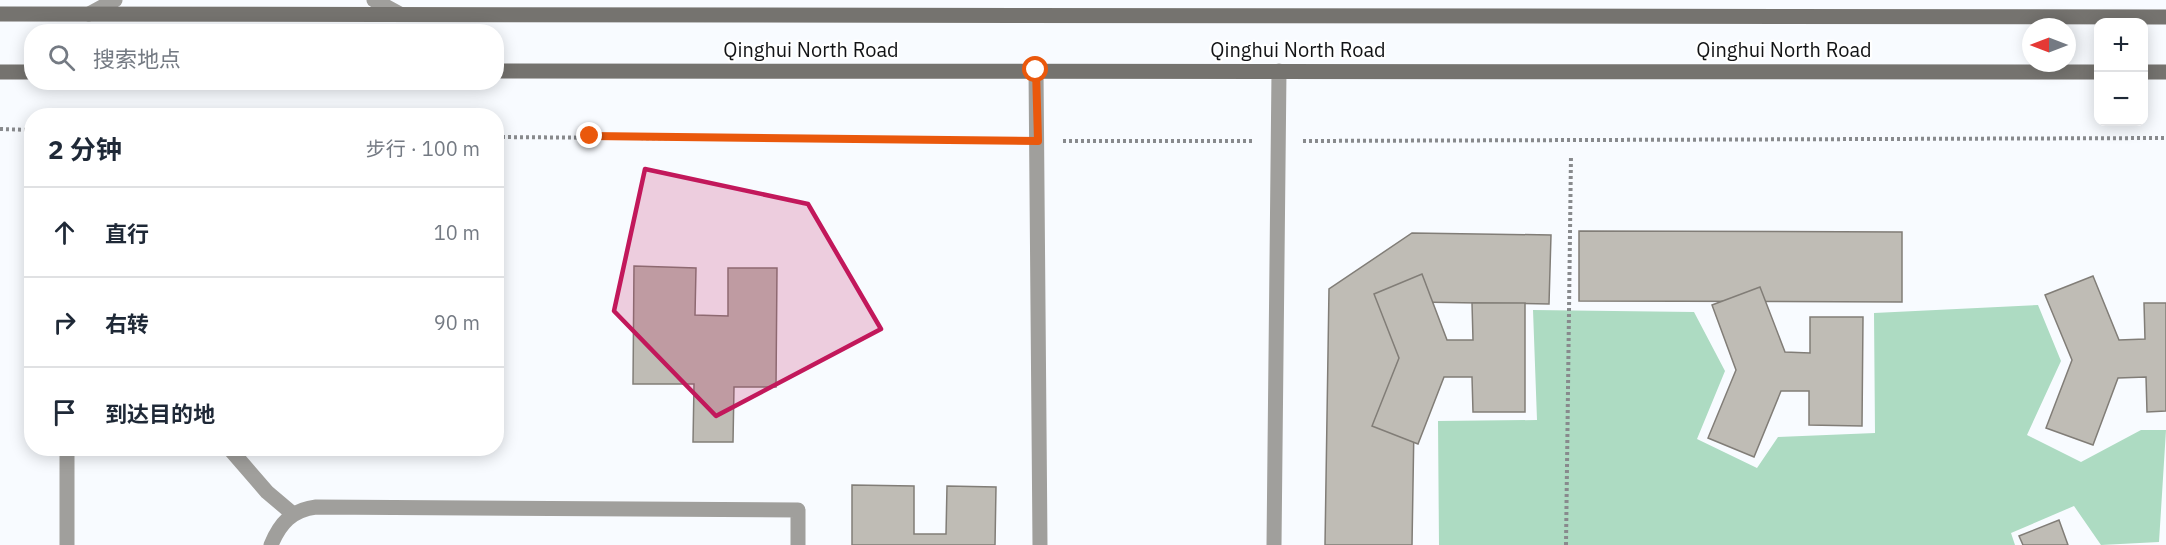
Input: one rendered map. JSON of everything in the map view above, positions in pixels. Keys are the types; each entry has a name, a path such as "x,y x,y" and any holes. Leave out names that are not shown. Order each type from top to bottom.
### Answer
{"main road":[{"name":"Qinghui North Road","path":"0,14 2166,16"},
{"name":"Qinghui North Road","path":"504,71 2094,72"},
{"path":"0,72 24,72"},
{"path":"2148,72 2166,72"}],"street":[{"path":"89,14 116,0"},
{"path":"374,0 400,14"},
{"path":"1036,70 1040,545"},
{"path":"1274,545 1279,71"},
{"path":"67,456 67,545"},
{"path":"236,456 267,492 293,514"},
{"path":"271,545 276,532 293,514 304,508 316,507 798,510 798,545"}],"path":[{"path":"0,129 24,130"},
{"path":"504,137 1038,141 2166,138"},
{"path":"1566,545 1571,155"}],"highlighted area":[{"path":"645,169 808,204 881,329 716,416 614,311"}],"green space":[{"path":"2038,305 2061,361 2027,435 2081,462 2141,430 2166,430 2159,542 2101,545 2074,506 2011,533 2015,545 1439,545 1438,421 1537,420 1533,310 1694,312 1725,371 1697,439 1757,468 1778,437 1875,433 1874,313"}],"building":[{"path":"1579,231 1902,232 1902,302 1579,301"},
{"path":"1412,233 1551,235 1549,304 1416,302 1412,545 1325,545 1329,289"},
{"path":"634,266 696,268 695,315 728,316 728,268 777,268 776,387 734,387 733,442 693,442 694,384 633,384"},
{"path":"1422,274 1447,340 1473,340 1472,303 1525,303 1525,412 1473,412 1472,377 1444,377 1418,444 1372,426 1399,358 1374,294"},
{"path":"2093,276 2119,340 2145,339 2144,303 2166,303 2166,411 2147,412 2146,377 2118,378 2093,445 2046,428 2072,360 2045,295"},
{"path":"1760,287 1785,352 1810,353 1810,317 1863,317 1862,426 1809,425 1809,391 1781,391 1754,457 1708,438 1736,370 1712,305"},
{"path":"852,485 914,486 914,534 946,534 947,486 996,487 995,545 852,545"},
{"path":"2059,520 2068,545 2023,545 2019,536"}],"route":[{"path":"590,136 1038,141 1036,70"}]}
